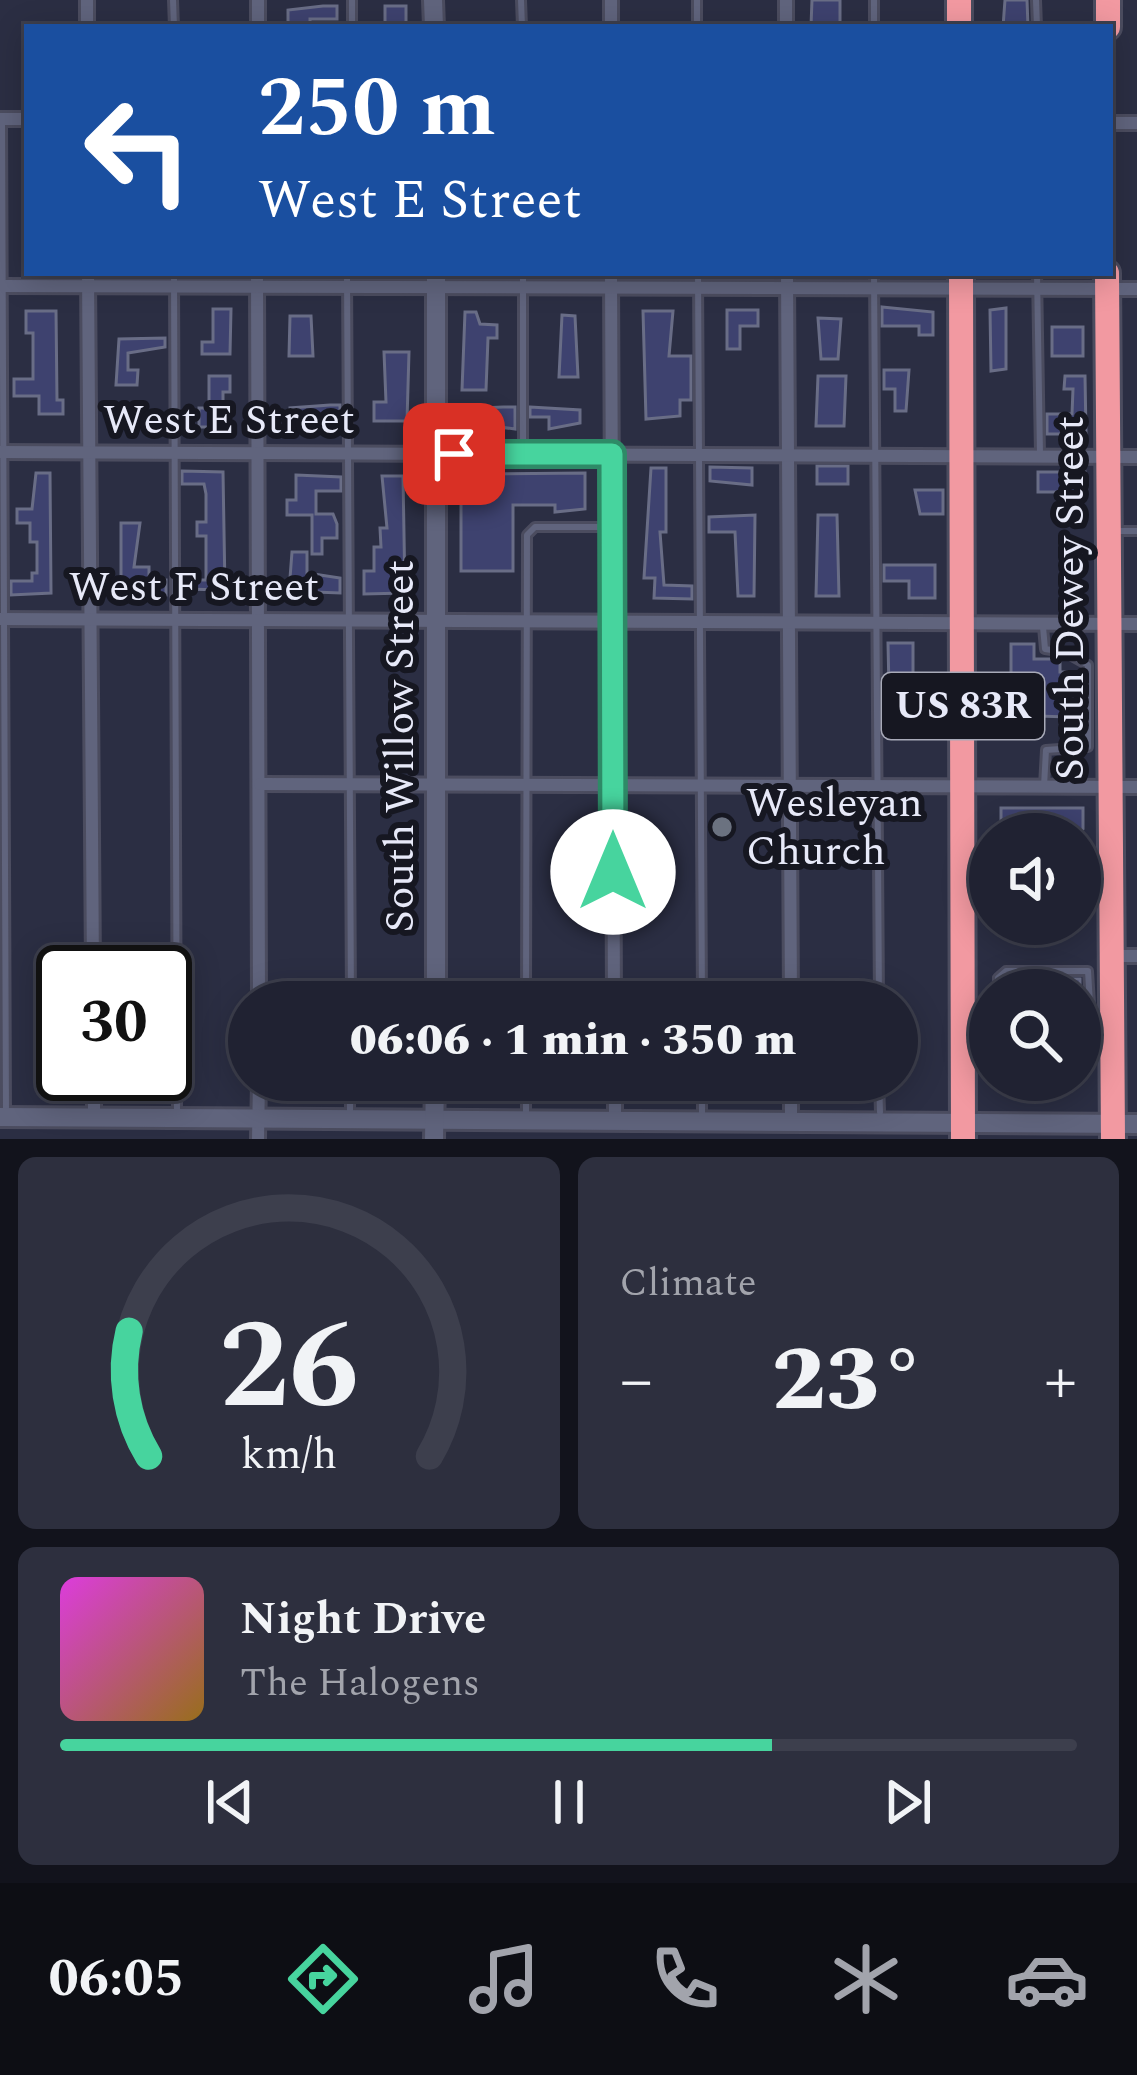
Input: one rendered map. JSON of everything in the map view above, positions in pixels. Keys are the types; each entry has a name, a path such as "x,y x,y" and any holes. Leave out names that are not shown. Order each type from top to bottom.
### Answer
{"highway":[{"name":"US 83R","path":"961,281 962,1125"},
{"name":"South Dewey Street","path":"1101,993 1125,956 1110,788 1099,747 1099,665 1109,624 1107,281"},
{"name":"South Dewey Street","path":"1101,1033 1123,1123"}],"main road":[{"name":"South Willow Street","path":"436,280 436,981"},
{"path":"434,1101 434,1139"},
{"path":"791,1118 805,1112 880,1112 962,1125"},
{"path":"3,1117 702,1117 791,1118 806,1124 1123,1123"}],"street":[{"path":"787,276 790,981"},
{"path":"88,280 93,945"},
{"path":"1,286 88,280 698,280 874,289 961,281 1037,289 1107,281 1137,290"},
{"path":"257,280 259,981"},
{"path":"611,280 614,981"},
{"name":"West E Street","path":"1,452 1137,457"},
{"name":"West F Street","path":"1,619 1137,624"},
{"path":"260,784 1137,788"},
{"path":"94,1101 94,1118"},
{"path":"258,1139 259,1101"},
{"path":"615,1101 615,1119"},
{"path":"791,1101 791,1118"}],"lane":[{"path":"1,119 3,1117"},
{"path":"874,276 879,981"},
{"path":"1037,276 1040,456"},
{"path":"174,280 177,1117"},
{"path":"347,280 351,981"},
{"path":"523,280 524,454"},
{"path":"698,280 702,981"},
{"path":"526,981 524,621 529,530 612,527"},
{"path":"1109,531 1137,531"},
{"path":"1043,623 1045,649 1099,665"},
{"path":"1044,787 1046,749 1099,747"},
{"path":"963,864 969,864"},
{"path":"964,1004 969,1004"},
{"path":"350,1101 350,1117"},
{"path":"526,1101 526,1119"},
{"path":"702,1101 702,1117"},
{"path":"880,1101 880,1112"}],"building":[{"path":"812,0 840,0 840,24 811,24"},
{"path":"1005,0 1027,0 1028,24 1003,24"},
{"path":"337,6 337,19 288,24 288,10"},
{"path":"385,6 406,6 406,24 385,24"},
{"path":"882,307 933,312 933,335 919,335 919,326 882,326"},
{"path":"1006,308 1006,369 991,371 990,310"},
{"path":"213,309 231,309 230,354 202,354 202,342 213,342"},
{"path":"727,310 758,310 758,326 740,326 740,349 727,349"},
{"path":"26,311 56,311 57,400 63,400 63,414 39,414 39,396 14,396 14,379 33,379 33,333 26,333"},
{"path":"643,311 673,311 669,356 691,356 691,400 680,400 680,416 646,419"},
{"path":"465,312 476,312 480,324 497,325 497,338 488,338 486,390 462,390"},
{"path":"562,315 575,316 578,377 559,377"},
{"path":"290,316 311,316 313,356 289,356"},
{"path":"818,318 841,319 838,359 821,359"},
{"path":"1052,327 1083,327 1083,356 1052,356"},
{"path":"165,338 165,347 128,353 128,370 138,370 137,385 116,385 119,339"},
{"path":"384,352 409,352 407,421 374,421 374,402 386,402"},
{"path":"884,370 909,370 906,411 895,411 895,389 884,389"},
{"path":"209,376 230,376 230,392 223,392 223,427 199,427 199,408 209,408"},
{"path":"818,376 846,376 844,426 816,426"},
{"path":"1065,376 1085,376 1086,434 1047,434 1047,414 1072,414 1073,389 1064,389"},
{"path":"340,405 340,424 290,425 290,408"},
{"path":"515,407 515,429 460,422 460,409"},
{"path":"530,407 580,410 580,423 549,429 549,417 530,417"},
{"path":"817,466 848,466 848,484 817,484"},
{"path":"710,467 752,468 752,485 710,481"},
{"path":"651,468 666,468 666,532 660,532 664,585 692,586 692,599 654,598 655,578 644,578"},
{"path":"182,471 223,472 225,590 185,589 185,580 206,580 206,536 197,536 197,522 206,522 206,494 204,484 182,484"},
{"path":"1038,472 1085,472 1085,492 1038,492"},
{"path":"36,473 50,473 51,593 11,595 11,581 32,581 32,573 37,573 37,542 30,542 30,523 17,523 17,509 32,509"},
{"path":"585,473 585,509 555,512 555,505 513,505 513,571 461,571 461,492 467,492 467,474"},
{"path":"296,475 341,477 341,491 316,491 316,514 333,514 337,524 337,538 322,538 322,554 312,554 312,515 287,515 287,500 296,500"},
{"path":"382,476 403,476 405,593 364,594 364,571 374,571 374,547 381,547 380,528 387,528"},
{"path":"915,490 943,490 943,514 920,514"},
{"path":"755,515 754,596 738,596 735,532 709,532 709,517"},
{"path":"818,515 837,515 839,596 816,596"},
{"path":"121,523 140,523 134,567 149,567 149,580 166,580 166,595 121,597"},
{"path":"292,552 307,552 307,573 340,578 340,593 289,591"},
{"path":"884,565 935,565 935,598 909,598 909,581 884,581"},
{"path":"888,643 913,643 913,689 889,689"},
{"path":"1011,644 1034,644 1034,659 1060,659 1060,672 1067,672 1067,717 1011,715"},
{"path":"1001,808 1083,808 1083,813 1001,813"}],"place":[{"name":"Wesleyan Church","path":"722,827"}],"route":[{"path":"454,454 612,454 613,872"}]}
